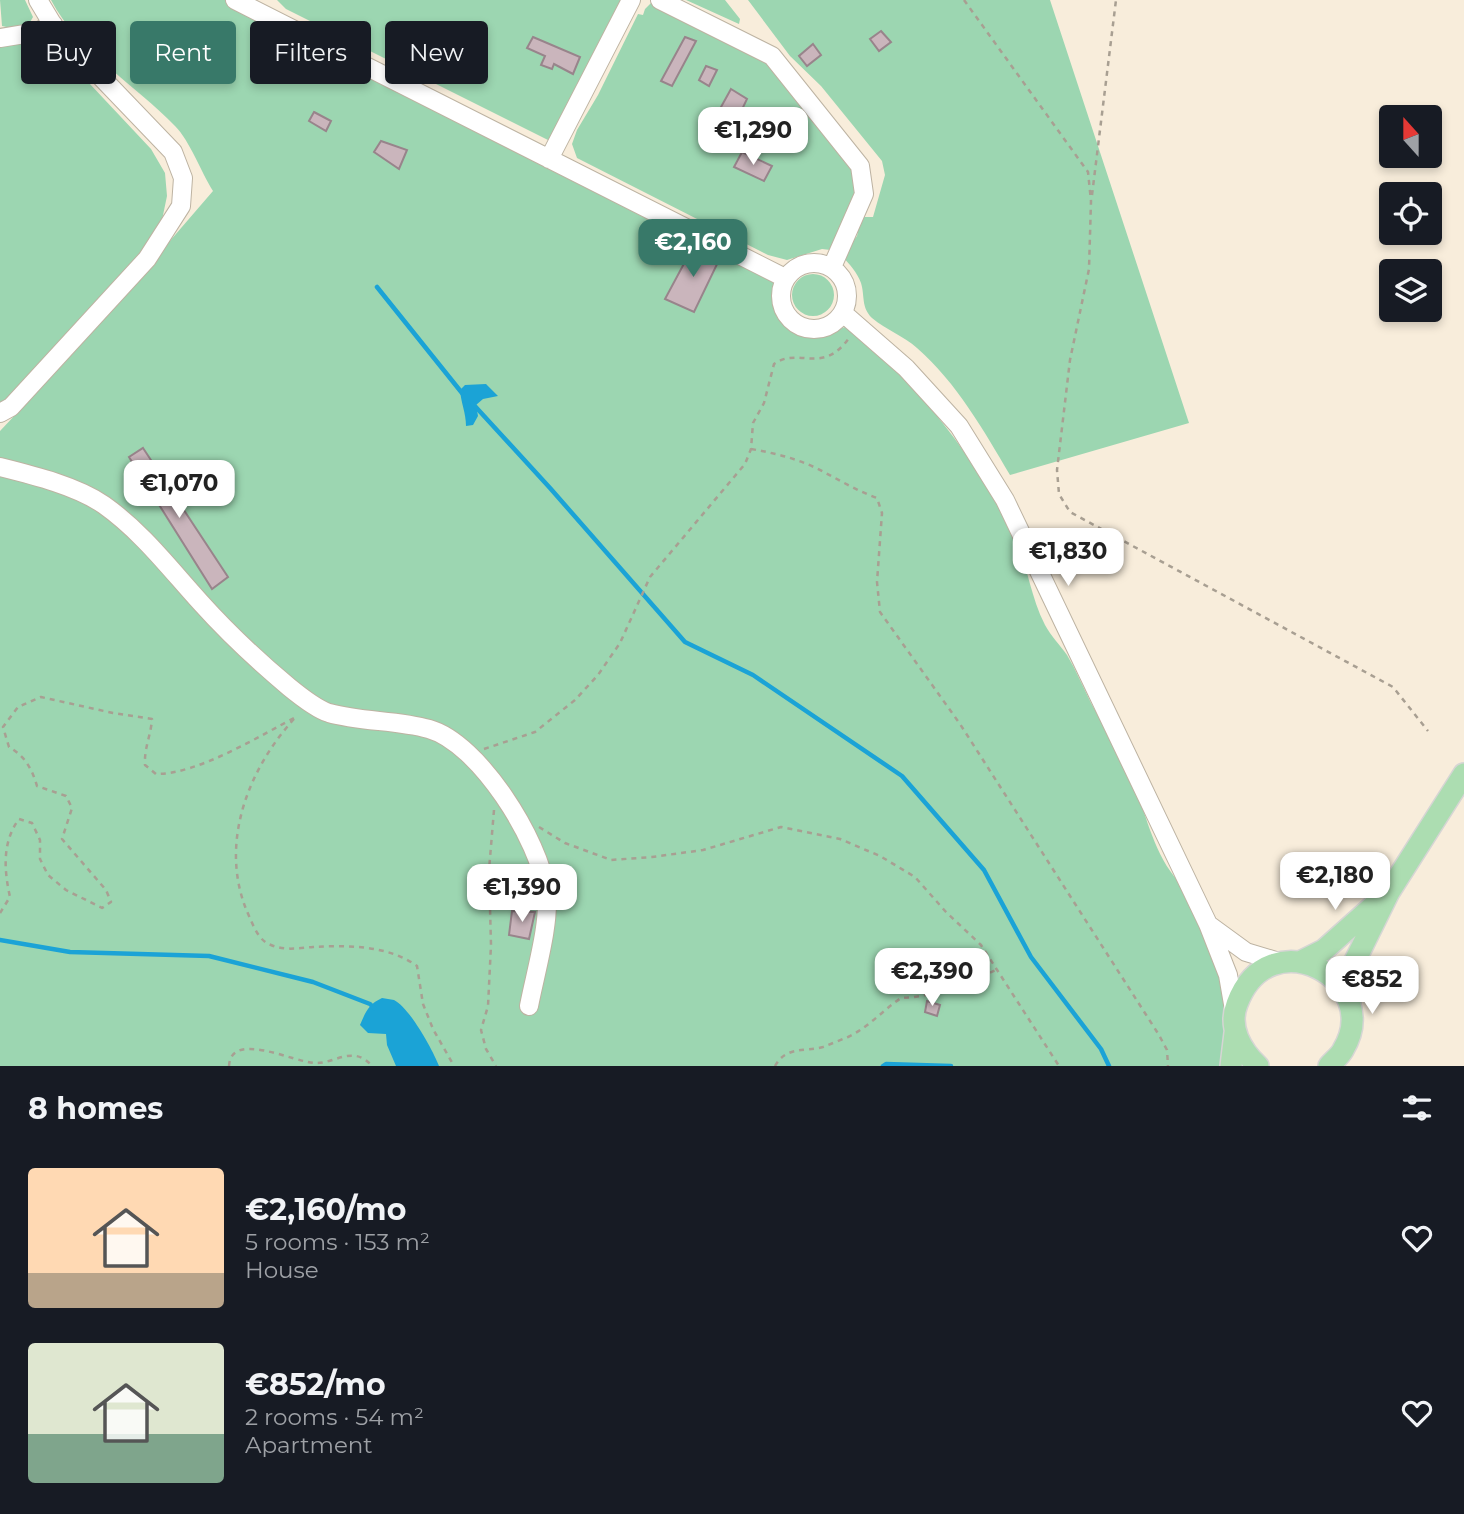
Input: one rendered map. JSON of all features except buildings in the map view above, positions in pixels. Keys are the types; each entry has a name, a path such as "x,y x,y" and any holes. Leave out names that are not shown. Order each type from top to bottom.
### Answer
{"main road":[{"path":"1329,1066 1343,1051 1351,1029 1351,969 1389,892 1464,774"},
{"path":"1302,961 1324,950 1389,892"},
{"path":"1231,1066 1235,1033 1234,1010 1242,989 1258,972 1279,962 1302,961 1324,969 1341,985 1350,1006"},
{"path":"1235,1033 1245,1054 1258,1066"}],"street":[{"path":"37,0 51,21"},
{"path":"235,0 785,278"},
{"path":"548,159 631,0"},
{"path":"660,0 772,56 860,166 864,194 832,267"},
{"path":"0,38 21,35"},
{"path":"0,413 11,407 147,259 181,206 183,178 173,152 109,84"},
{"path":"848,318 817,329 796,324 783,309 780,298 785,278 792,270 811,262 832,267 845,283 848,318 906,368 959,426 1005,500 1208,924 1228,975 1234,1010"},
{"path":"0,467 44,478 102,504 147,542 235,639 291,689 327,712 430,729 454,741 484,769 528,836 547,891 545,919 529,1006"},
{"path":"1208,924 1246,953 1279,962"}],"path":[{"path":"964,0 1088,172 1091,201"},
{"path":"1116,0 1091,201 1089,269 1070,360 1057,470 1059,494 1070,512 1393,687 1428,731"},
{"path":"467,754 535,732 566,708 590,683 617,650 650,577 745,464 751,449 753,423 764,403 774,364 780,359 831,356 848,340 848,318"},
{"path":"751,449 779,454 814,467 860,492 877,498 882,513 877,582 880,612 960,724 1159,1035 1167,1050 1168,1066"},
{"path":"0,913 10,897 5,856 10,832 19,820 32,823 40,840 40,859 48,875 66,890 102,908 111,902 106,890 62,838 72,808 66,796 37,786 22,754 9,747 3,727 18,707 41,696 152,719 152,733 144,749 145,765 156,774 174,774 221,755 298,716"},
{"path":"312,702 276,741 259,765 242,807 236,850 239,892 264,943 291,949 341,946 379,950 416,966 423,1004 433,1029 454,1066"},
{"path":"493,783 489,870 491,945 488,1006 481,1030 486,1049 496,1066"},
{"path":"533,823 565,844 611,860 703,850 781,827 840,839 880,856 915,877 946,912 981,945 1059,1066"},
{"path":"775,1066 786,1053 820,1048 851,1036 874,1022 901,998 917,998 997,970"},
{"path":"229,1066 234,1052 242,1048 254,1048 297,1061 318,1063 348,1055 358,1057 372,1066"}],"green space":[{"path":"0,0 25,0 33,17 31,21 21,21 20,30 2,26"},
{"path":"51,0 235,0 275,21 250,21 250,84 371,84 371,71 385,78 385,84 396,84 774,281 776,312 782,323 791,330 815,335 845,327 868,344 918,393 942,423 965,453 1003,513 1016,540 1045,625 1067,655 1114,742 1133,781 1160,854 1183,886 1228,975 1231,1066 0,1066 0,431 69,358 213,191 180,132 116,73 116,21 62,19"},
{"path":"277,0 624,0 550,141 436,84 488,84 488,21 385,21 385,58 371,52 371,21 310,21 286,9"},
{"path":"686,0 725,0 740,19 739,24"},
{"path":"748,0 1050,0 1189,423 1010,475 969,408 945,376 917,348 877,322 866,310 859,279 842,256 857,236 861,217 873,217 885,175 882,161 821,86 790,56"},
{"path":"651,3 766,60 860,166 864,194 839,251 822,249 787,260 768,255 577,158 572,144 577,130 598,95 638,14 643,15"},
{"path":"21,43 21,84 90,84 151,149 165,173 167,196 162,220 129,269 0,411 0,44"},
{"path":"813,274 828,280 834,295 828,310 813,316 798,310 792,295 798,280"}],"water":[{"path":"486,384 498,396 483,399 476,405 478,416 473,425 466,426 460,390 465,385"},
{"path":"382,998 394,1000 407,1011 439,1066 396,1066 387,1045 386,1034 368,1033 360,1025 368,1008"}],"waterway":[{"path":"377,287 462,393"},
{"path":"473,404 685,642 753,675 902,776 984,870 1031,957 1101,1049 1109,1066"},
{"path":"0,940 70,952 209,956 313,982 370,1004 374,1008"},
{"path":"883,1066 951,1066"}]}
